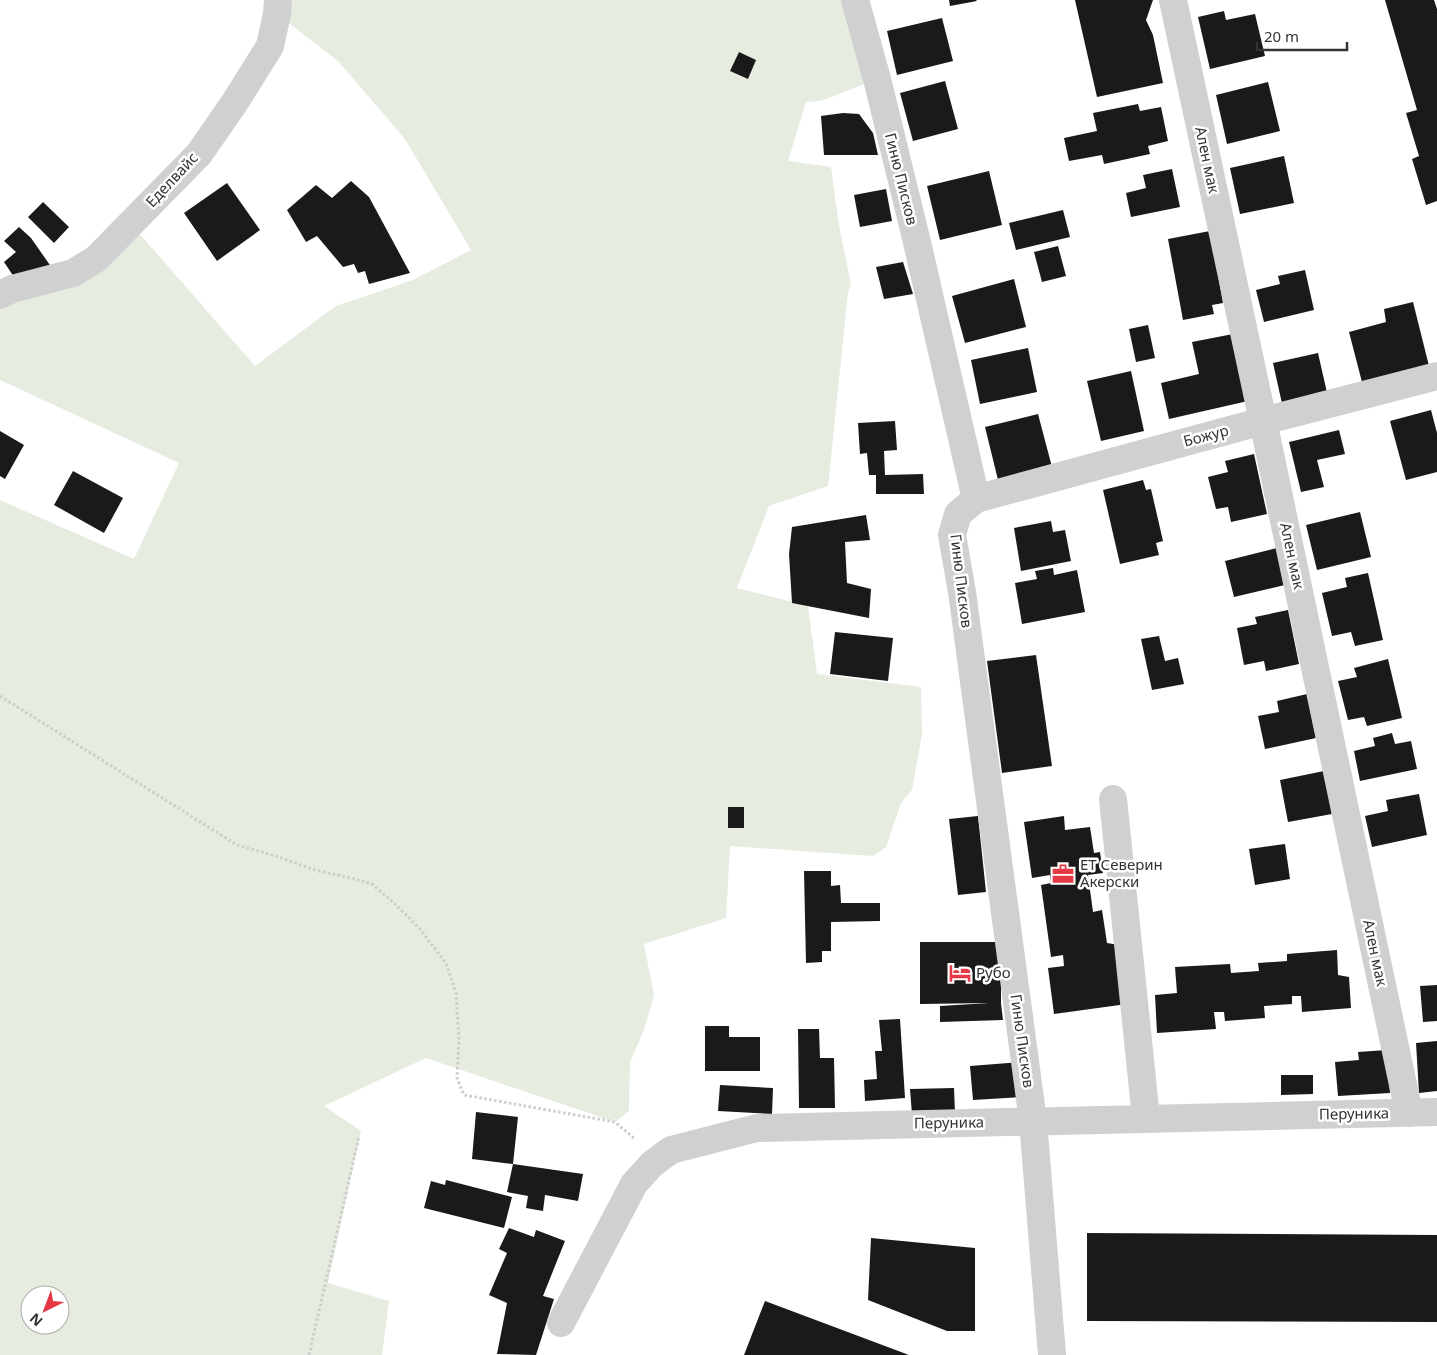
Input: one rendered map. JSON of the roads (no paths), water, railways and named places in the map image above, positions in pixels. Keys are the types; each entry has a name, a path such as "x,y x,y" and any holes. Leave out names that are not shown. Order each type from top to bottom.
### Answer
{"street":[{"name":"Еделвайс","path":"0,295 12,289 73,273 96,259 199,154 236,102 270,46 278,0"},
{"name":"Гиню Писков","path":"855,0 877,79 916,238 976,499 958,514 952,535 962,592 1033,1120 1052,1355"},
{"name":"Ален мак","path":"1173,0 1409,1113"},
{"name":"Божур","path":"976,499 1437,376"},
{"path":"1113,800 1146,1118"},
{"name":"Перуника","path":"561,1323 634,1184 652,1164 671,1150 757,1128 1033,1120 1437,1112"}],"place":[{"name":"ЕТ Северин Акерски","path":"1063,874"},
{"name":"Рубо","path":"960,973"}]}
